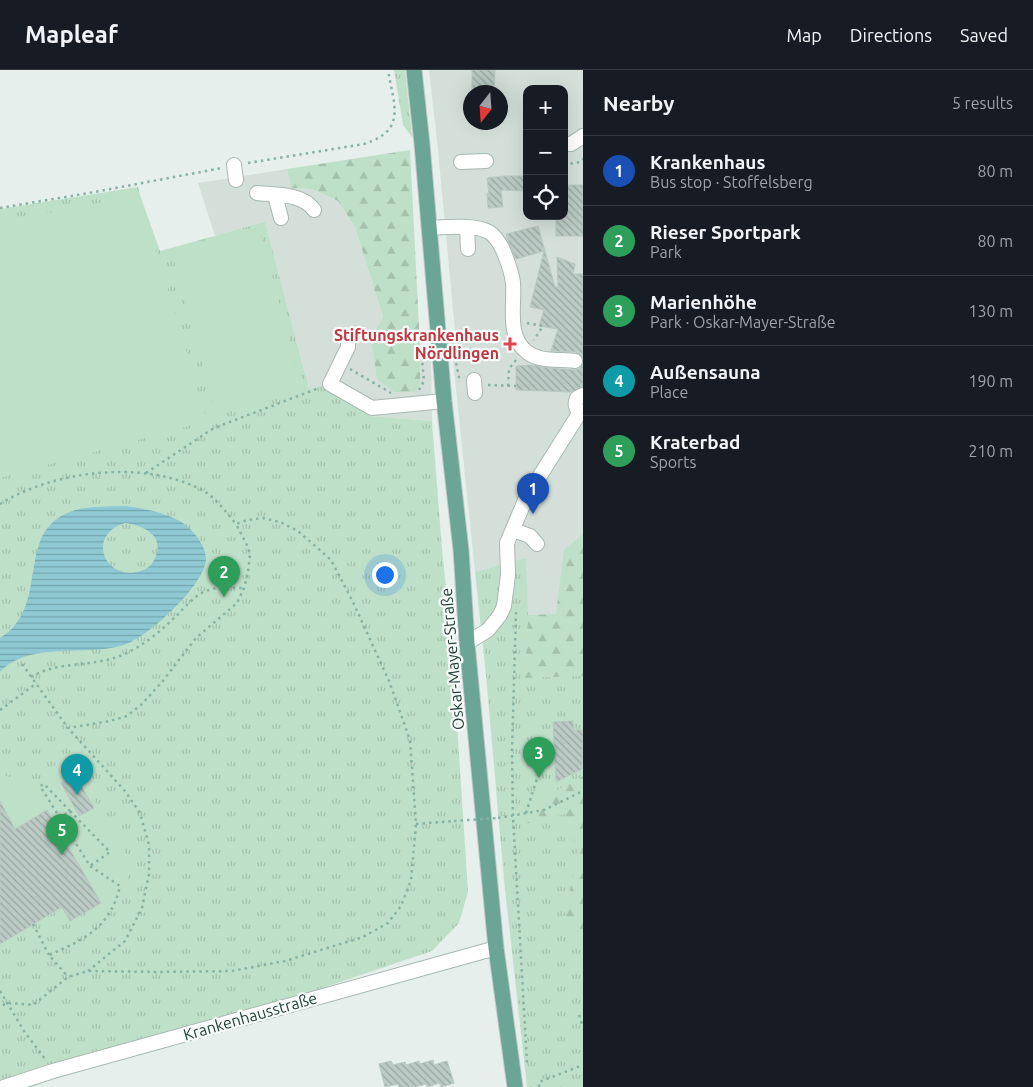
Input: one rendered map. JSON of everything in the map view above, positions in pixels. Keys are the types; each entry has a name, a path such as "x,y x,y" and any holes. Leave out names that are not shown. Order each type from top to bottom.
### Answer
{"main road":[{"name":"Oskar-Mayer-Straße","path":"414,70 444,401 461,550 496,948 515,1087"}],"street":[{"path":"568,144 583,136"},
{"path":"461,162 486,161"},
{"path":"234,165 236,180"},
{"path":"257,193 289,196 302,200 314,210"},
{"path":"275,195 281,218"},
{"path":"467,227 468,249"},
{"path":"429,228 467,227 489,232 499,241 513,282 515,335 527,352 538,358 575,361"},
{"path":"348,340 348,347 330,384 372,408 444,401"},
{"path":"468,643 488,630 500,615 504,606 508,575 507,543 526,498 582,413 576,408 576,401 583,395"},
{"path":"513,530 530,536 538,544"},
{"name":"Krankenhausstraße","path":"4,1087 53,1071 496,948"}],"path":[{"path":"568,164 580,162 583,159"},
{"path":"513,321 542,326 527,352"},
{"path":"416,396 424,381 421,347 439,345"},
{"path":"456,360 460,385 516,386"},
{"path":"508,386 509,369 515,361"},
{"path":"341,363 398,397"},
{"path":"146,473 214,428 330,384"},
{"path":"0,504 46,484 80,474 146,473 174,479 199,488 218,502 236,524 250,554 244,588 237,603 196,638 162,682 141,705 127,716 110,721 68,728"},
{"path":"88,970 156,972 232,971 285,961 363,937 388,923 401,906 412,880 416,824 410,740 389,681 352,602 331,560 298,531 280,522 263,518 247,520 236,524"},
{"path":"31,677 41,671 94,663 121,655 152,637 173,620 197,595 206,590 244,588"},
{"path":"516,608 512,751 513,816 528,1069"},
{"path":"0,1007 7,1003 33,1005 68,977 88,970 124,941 142,908 149,874 149,845 140,813 125,791 68,728 22,664"},
{"path":"0,710 36,683"},
{"path":"526,813 541,766"},
{"path":"49,954 80,941 103,923 118,896 120,886 90,866 40,786 44,784 110,852 90,866"},
{"path":"416,824 498,818 544,810 583,791"},
{"path":"54,822 70,810"},
{"path":"34,924 49,954 68,977"},
{"path":"0,990 24,1031 53,1071"},
{"path":"579,1015 583,1027"},
{"path":"539,1087 538,1082 583,1065"}],"shaded area":[{"name":"Stiftungskrankenhaus Nördlingen","path":"429,70 583,70 583,534 564,550 556,615 528,615 502,565 475,572 452,350 431,352 432,421 370,416 327,385 309,389 265,223 215,236 198,183 287,169 291,188 312,189 338,201 355,227 383,317 371,338 420,384 420,346 456,341"}],"green space":[{"path":"394,70 405,70 412,137 403,125"},
{"path":"410,150 420,346 420,384 415,392 394,392 377,379 371,338 383,317 355,227 338,201 312,189 291,188 287,169"},
{"path":"138,187 160,251 265,222 309,389 327,385 370,416 432,421 452,645 468,892 459,923 432,951 31,1087 0,1087 0,209"},
{"path":"140,195 207,421 0,478 0,222"},
{"path":"259,227 303,392 216,415 172,251"},
{"path":"583,534 583,1087 527,1087 504,880 475,572 526,558 528,615 556,615 564,550"},
{"path":"583,534 583,676 525,678 528,615 556,614 564,550"},
{"path":"69,761 123,845 127,862 128,882 101,903 70,921 62,908 15,935 10,929 5,931 12,942 0,949 0,774 32,784"},
{"path":"583,776 583,929 563,930 577,851 565,814 525,824 521,810"}],"water":[{"path":"126,506 158,512 173,518 187,526 200,541 206,558 204,569 188,593 177,606 152,628 131,642 99,650 46,652 13,662 0,672 0,638 15,625 24,609 30,592 36,555 41,539 50,525 65,514 79,509","holes":["125,523 147,530 152,535 158,546 157,554 153,562 146,569 137,572 125,572 115,569 108,562 104,554 103,545 106,536 113,529"]}],"building":[{"path":"472,70 495,70 494,85 472,85"},
{"path":"523,176 523,191 501,190 503,207 488,208 487,178"},
{"path":"568,185 583,185 583,236 556,236 556,220 568,220"},
{"path":"538,226 555,287 558,287 557,257 575,264 573,274 583,274 583,358 576,352 551,351 558,329 539,326 544,310 530,307 544,251 516,259 506,234"},
{"path":"583,364 583,386 571,392 516,390 516,366 532,365 574,370 579,369"},
{"path":"573,721 574,730 583,730 582,769 556,782 553,722"},
{"path":"75,775 94,808 79,816 61,783"},
{"path":"0,801 15,829 47,810 101,903 70,921 62,907 0,944"},
{"path":"433,1060 434,1065 447,1061 454,1083 441,1087 439,1083 428,1087 426,1084 415,1087 399,1087 398,1084 385,1087 379,1064 391,1061 393,1065 405,1062 406,1065 419,1061 420,1064"}],"place":[{"name":"Stiftungskrankenhaus Nördlingen","path":"510,344"},
{"name":"Krankenhaus","path":"533,514"},
{"name":"Rieser Sportpark","path":"224,597"},
{"name":"Marienhöhe","path":"539,778"},
{"name":"Außensauna","path":"77,795"},
{"name":"Kraterbad","path":"62,855"}]}
